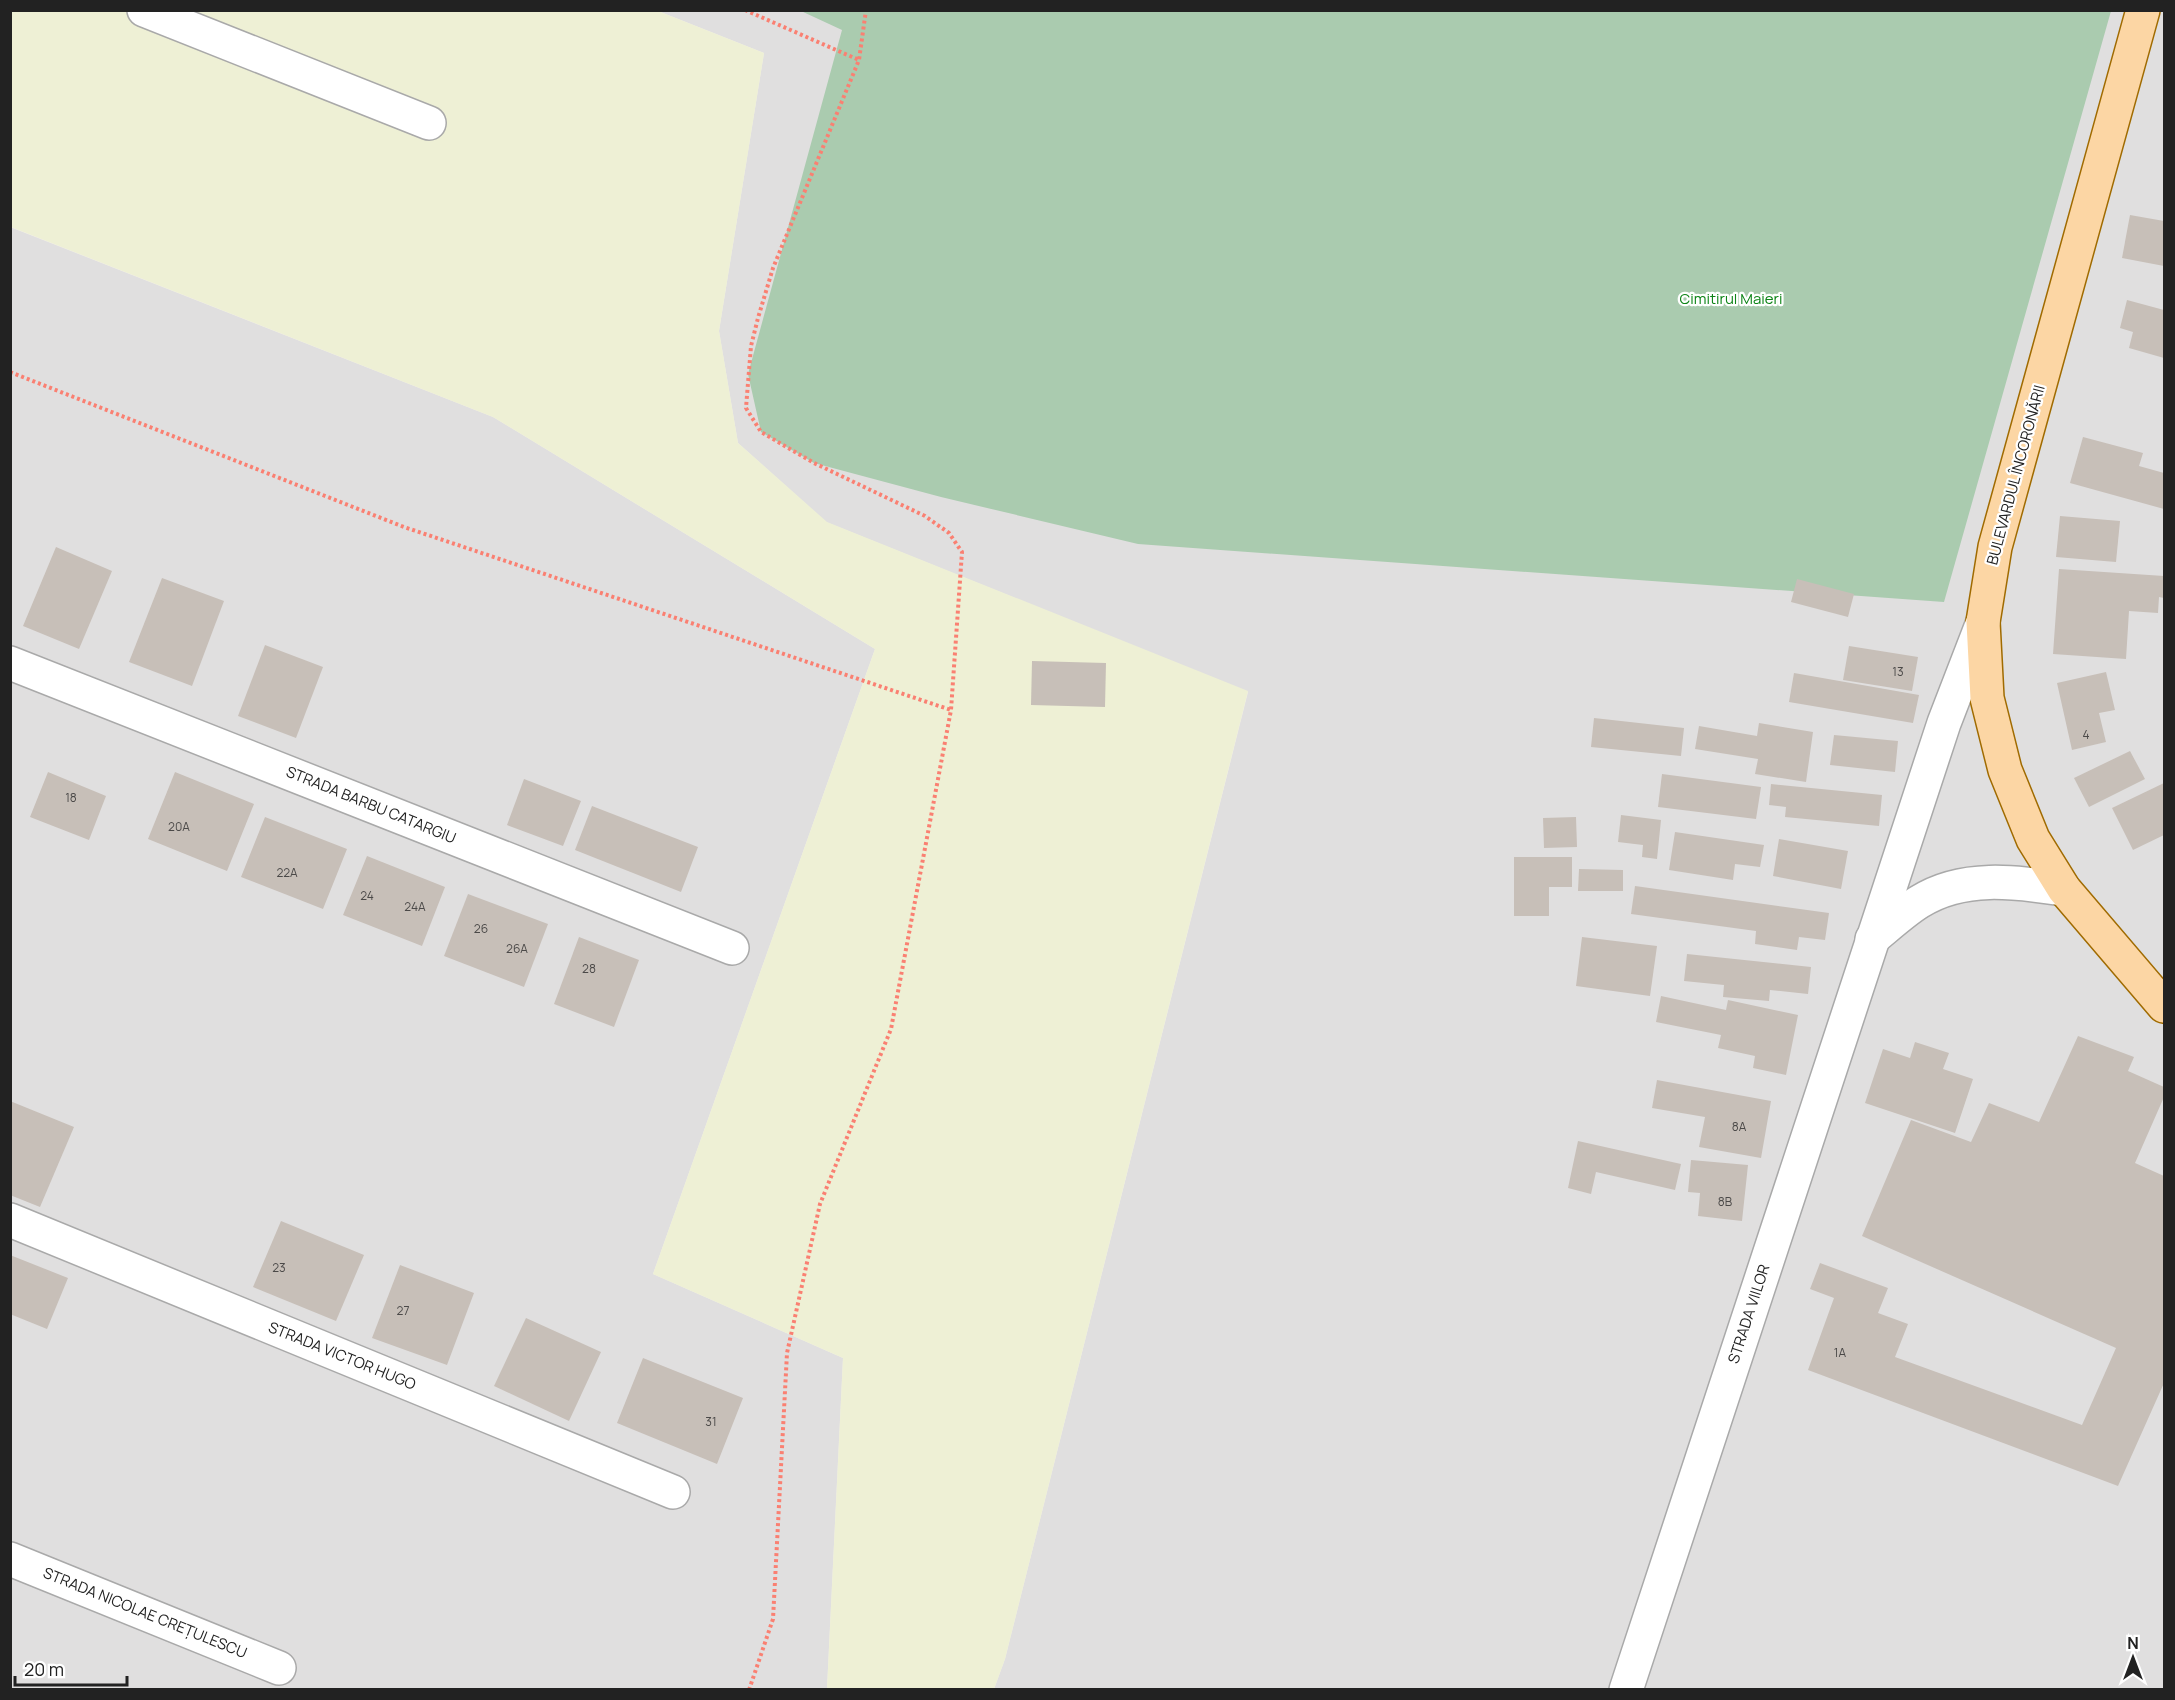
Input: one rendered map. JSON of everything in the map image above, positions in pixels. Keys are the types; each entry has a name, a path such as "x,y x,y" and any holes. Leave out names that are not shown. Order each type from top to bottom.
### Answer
{"main road":[{"name":"BULEVARDUL ÎNCORONĂRII","path":"2143,10 1995,547 1983,622 1987,698 2005,770 2033,838 2064,889 2164,1006"}],"street":[{"path":"144,10 429,123"},
{"name":"STRADA VIILOR","path":"1626,1689 1944,723 1983,622"},
{"name":"STRADA BARBU CATARGIU","path":"10,663 732,948"},
{"path":"1872,939 1920,901 1946,889 1983,882 2016,882 2064,889"},
{"name":"STRADA VICTOR HUGO","path":"10,1220 674,1492"},
{"name":"STRADA NICOLAE CREȚULESCU","path":"10,1559 279,1668"}],"path":[{"path":"746,10 859,60"},
{"path":"749,1689 773,1619 787,1353 819,1204 891,1029 951,710 962,552 950,533 926,516 814,463 761,432 746,408 751,346 773,268 859,60 866,10"},
{"path":"10,372 404,527 951,710"}],"shaded area":[{"path":"658,11 2164,11 2164,1689 994,1689 1005,1659 1248,692 826,522 738,443 719,331 764,53"},
{"path":"10,227 493,417 875,649 653,1274 843,1358 827,1689 11,1689"}],"green space":[{"path":"10,11 658,11 764,53 719,331 738,443 827,522 1248,691 1005,1659 994,1689 827,1689 843,1358 653,1274 875,649 493,417 11,227"},
{"name":"Cimitirul Maieri","path":"801,11 2111,11 1944,602 1138,544 941,497 814,463 761,432 748,374 842,30"}],"building":[{"path":"2130,215 2164,221 2164,266 2122,258"},
{"path":"2127,300 2164,310 2164,358 2129,348 2133,332 2120,328"},
{"path":"2083,437 2143,453 2139,466 2164,473 2164,509 2070,483"},
{"path":"2060,516 2120,521 2116,562 2056,557"},
{"path":"56,547 112,571 79,649 23,626"},
{"path":"2059,569 2164,576 2164,598 2159,597 2158,613 2129,611 2126,659 2053,654"},
{"path":"162,578 224,601 192,686 129,662"},
{"path":"1797,579 1854,594 1848,617 1791,602"},
{"path":"265,645 323,667 296,738 238,716"},
{"path":"1849,646 1918,657 1912,691 1843,680"},
{"path":"1032,661 1106,663 1105,707 1031,705"},
{"path":"2106,672 2115,710 2099,713 2106,742 2072,750 2057,683"},
{"path":"1794,673 1919,695 1913,723 1789,702"},
{"path":"1594,718 1684,728 1681,756 1591,747"},
{"path":"1759,723 1813,732 1806,782 1755,774 1758,759 1695,749 1699,726 1757,736"},
{"path":"1834,735 1898,741 1895,772 1830,765"},
{"path":"2130,751 2145,779 2089,807 2074,778"},
{"path":"48,772 106,796 89,840 30,817"},
{"path":"175,772 254,804 227,871 148,839"},
{"path":"1662,774 1761,787 1756,819 1658,807"},
{"path":"524,779 581,801 563,846 507,825"},
{"path":"2164,783 2164,835 2133,850 2112,808"},
{"path":"1771,784 1882,795 1879,826 1785,817 1786,807 1769,805"},
{"path":"592,806 698,847 681,892 575,850"},
{"path":"1621,815 1661,820 1657,859 1642,857 1643,845 1618,842"},
{"path":"265,817 347,849 323,909 241,877"},
{"path":"1576,817 1577,847 1544,848 1543,818"},
{"path":"1675,832 1764,845 1760,867 1735,864 1733,880 1669,870"},
{"path":"1779,839 1848,851 1841,889 1773,876"},
{"path":"367,856 445,887 422,946 343,915"},
{"path":"1514,857 1572,857 1572,887 1549,887 1549,916 1514,916"},
{"path":"1579,869 1623,870 1623,891 1578,891"},
{"path":"1635,886 1829,913 1825,940 1799,937 1797,950 1755,944 1756,931 1631,914"},
{"path":"468,894 548,924 524,987 444,956"},
{"path":"579,937 639,960 614,1027 554,1004"},
{"path":"1582,937 1657,946 1650,996 1576,986"},
{"path":"1687,954 1811,967 1808,994 1770,990 1769,1001 1723,997 1724,985 1684,981"},
{"path":"1661,996 1726,1010 1728,1000 1798,1015 1786,1075 1753,1068 1755,1056 1718,1048 1721,1035 1656,1022"},
{"path":"2078,1036 2134,1057 2128,1071 2164,1087 2164,1097 2135,1163 2164,1176 2164,1383 2118,1486 1808,1370 1834,1298 1810,1289 1820,1263 1888,1288 1878,1313 1908,1324 1895,1357 2082,1425 2116,1348 1862,1236 1911,1120 1971,1142 1989,1103 2039,1122"},
{"path":"1915,1042 1949,1053 1943,1069 1973,1079 1955,1133 1865,1103 1883,1049 1910,1058"},
{"path":"1657,1080 1771,1101 1761,1158 1699,1147 1705,1117 1652,1108"},
{"path":"10,1101 74,1127 40,1207 10,1195"},
{"path":"1578,1141 1681,1164 1675,1190 1596,1172 1591,1194 1568,1188"},
{"path":"1691,1160 1748,1165 1742,1221 1698,1216 1700,1193 1688,1192"},
{"path":"281,1221 364,1255 336,1321 253,1287"},
{"path":"10,1255 68,1278 47,1329 10,1314"},
{"path":"400,1265 474,1293 447,1365 372,1338"},
{"path":"526,1318 601,1352 569,1421 494,1386"},
{"path":"643,1358 743,1398 717,1464 617,1423"}]}
